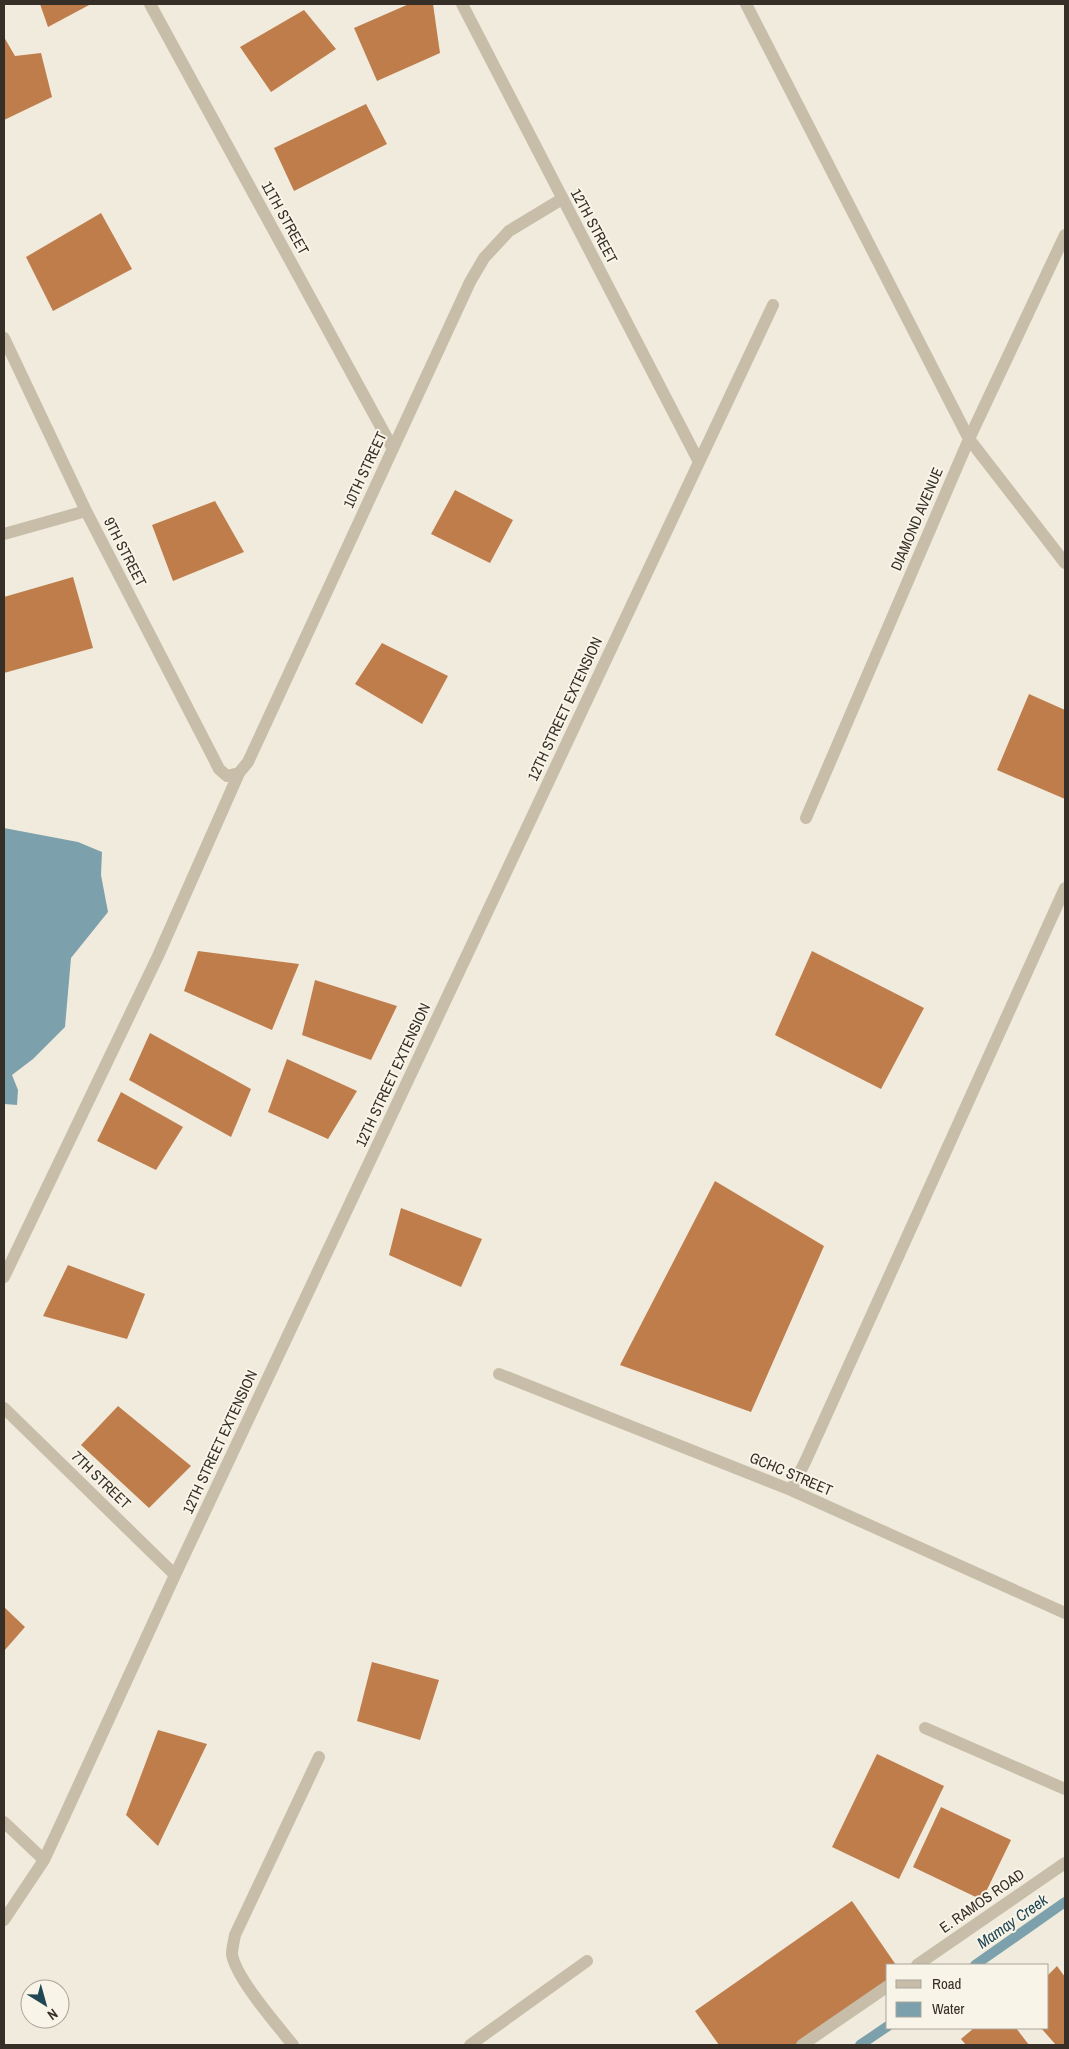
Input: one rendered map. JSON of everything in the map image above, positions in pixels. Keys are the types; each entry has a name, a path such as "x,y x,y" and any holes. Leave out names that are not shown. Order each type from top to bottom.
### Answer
{"street":[{"name":"11TH STREET","path":"150,4 393,449"},
{"name":"12TH STREET","path":"462,4 699,462"},
{"path":"746,4 969,439 1065,563"},
{"name":"10TH STREET","path":"4,1276 158,956 233,774 248,762 470,282 484,258 509,231 562,199"},
{"name":"DIAMOND AVENUE","path":"806,818 969,439 1065,235"},
{"name":"12TH STREET EXTENSION","path":"4,1920 44,1860 175,1576 773,305"},
{"name":"9TH STREET","path":"4,338 86,511 219,769 233,774"},
{"path":"4,534 86,511"},
{"path":"791,1490 1065,888"},
{"name":"GCHC STREET","path":"500,1374 791,1490 1065,1613"},
{"name":"7TH STREET","path":"4,1408 175,1576"},
{"path":"925,1728 1065,1789"},
{"path":"293,2045 248,1986 236,1967 232,1953 235,1935 319,1756"},
{"path":"4,1822 44,1860"},
{"name":"E. RAMOS ROAD","path":"918,1964 1065,1863"},
{"path":"470,2045 587,1961"},
{"path":"802,2045 886,1987"}],"water":[{"path":"4,828 78,842 102,852 101,875 108,912 71,958 65,1027 33,1059 12,1075 18,1090 17,1105 4,1104"}],"building":[{"path":"40,4 91,4 48,27"},
{"path":"409,4 433,4 440,53 377,81 354,28"},
{"path":"304,10 336,49 271,92 240,47"},
{"path":"4,37 15,56 41,53 52,97 4,120"},
{"path":"366,104 387,144 294,191 274,148"},
{"path":"101,213 132,269 53,311 26,257"},
{"path":"455,490 513,520 490,563 431,534"},
{"path":"215,501 244,552 173,581 152,525"},
{"path":"73,577 93,648 4,673 4,597"},
{"path":"382,643 448,676 422,724 355,684"},
{"path":"1029,694 1065,710 1065,799 997,770"},
{"path":"198,951 299,964 272,1030 184,991"},
{"path":"812,951 924,1008 881,1089 775,1035"},
{"path":"315,980 397,1006 371,1060 302,1035"},
{"path":"150,1033 251,1089 231,1137 129,1080"},
{"path":"287,1059 357,1091 328,1139 268,1112"},
{"path":"121,1092 183,1127 156,1170 97,1141"},
{"path":"715,1181 824,1246 751,1412 620,1365"},
{"path":"401,1208 482,1239 461,1287 389,1255"},
{"path":"68,1265 145,1294 127,1339 43,1316"},
{"path":"118,1406 191,1466 149,1508 81,1445"},
{"path":"4,1607 25,1627 4,1651"},
{"path":"372,1662 439,1680 420,1740 357,1721"},
{"path":"158,1730 207,1744 158,1846 126,1815"},
{"path":"877,1754 944,1786 899,1879 832,1847"},
{"path":"941,1807 1011,1840 982,1900 913,1867"},
{"path":"852,1901 895,1964 886,1964 886,1982 796,2045 719,2045 695,2011"},
{"path":"1057,1966 1065,1977 1065,2045 1056,2045 1042,2029 1049,2029 1049,1974"},
{"path":"973,2029 1017,2029 1029,2045 966,2045 961,2039"}],"waterway":[{"name":"Mamay Creek","path":"976,1964 1065,1902"},
{"name":"Mamay Creek","path":"860,2045 886,2027"}]}
